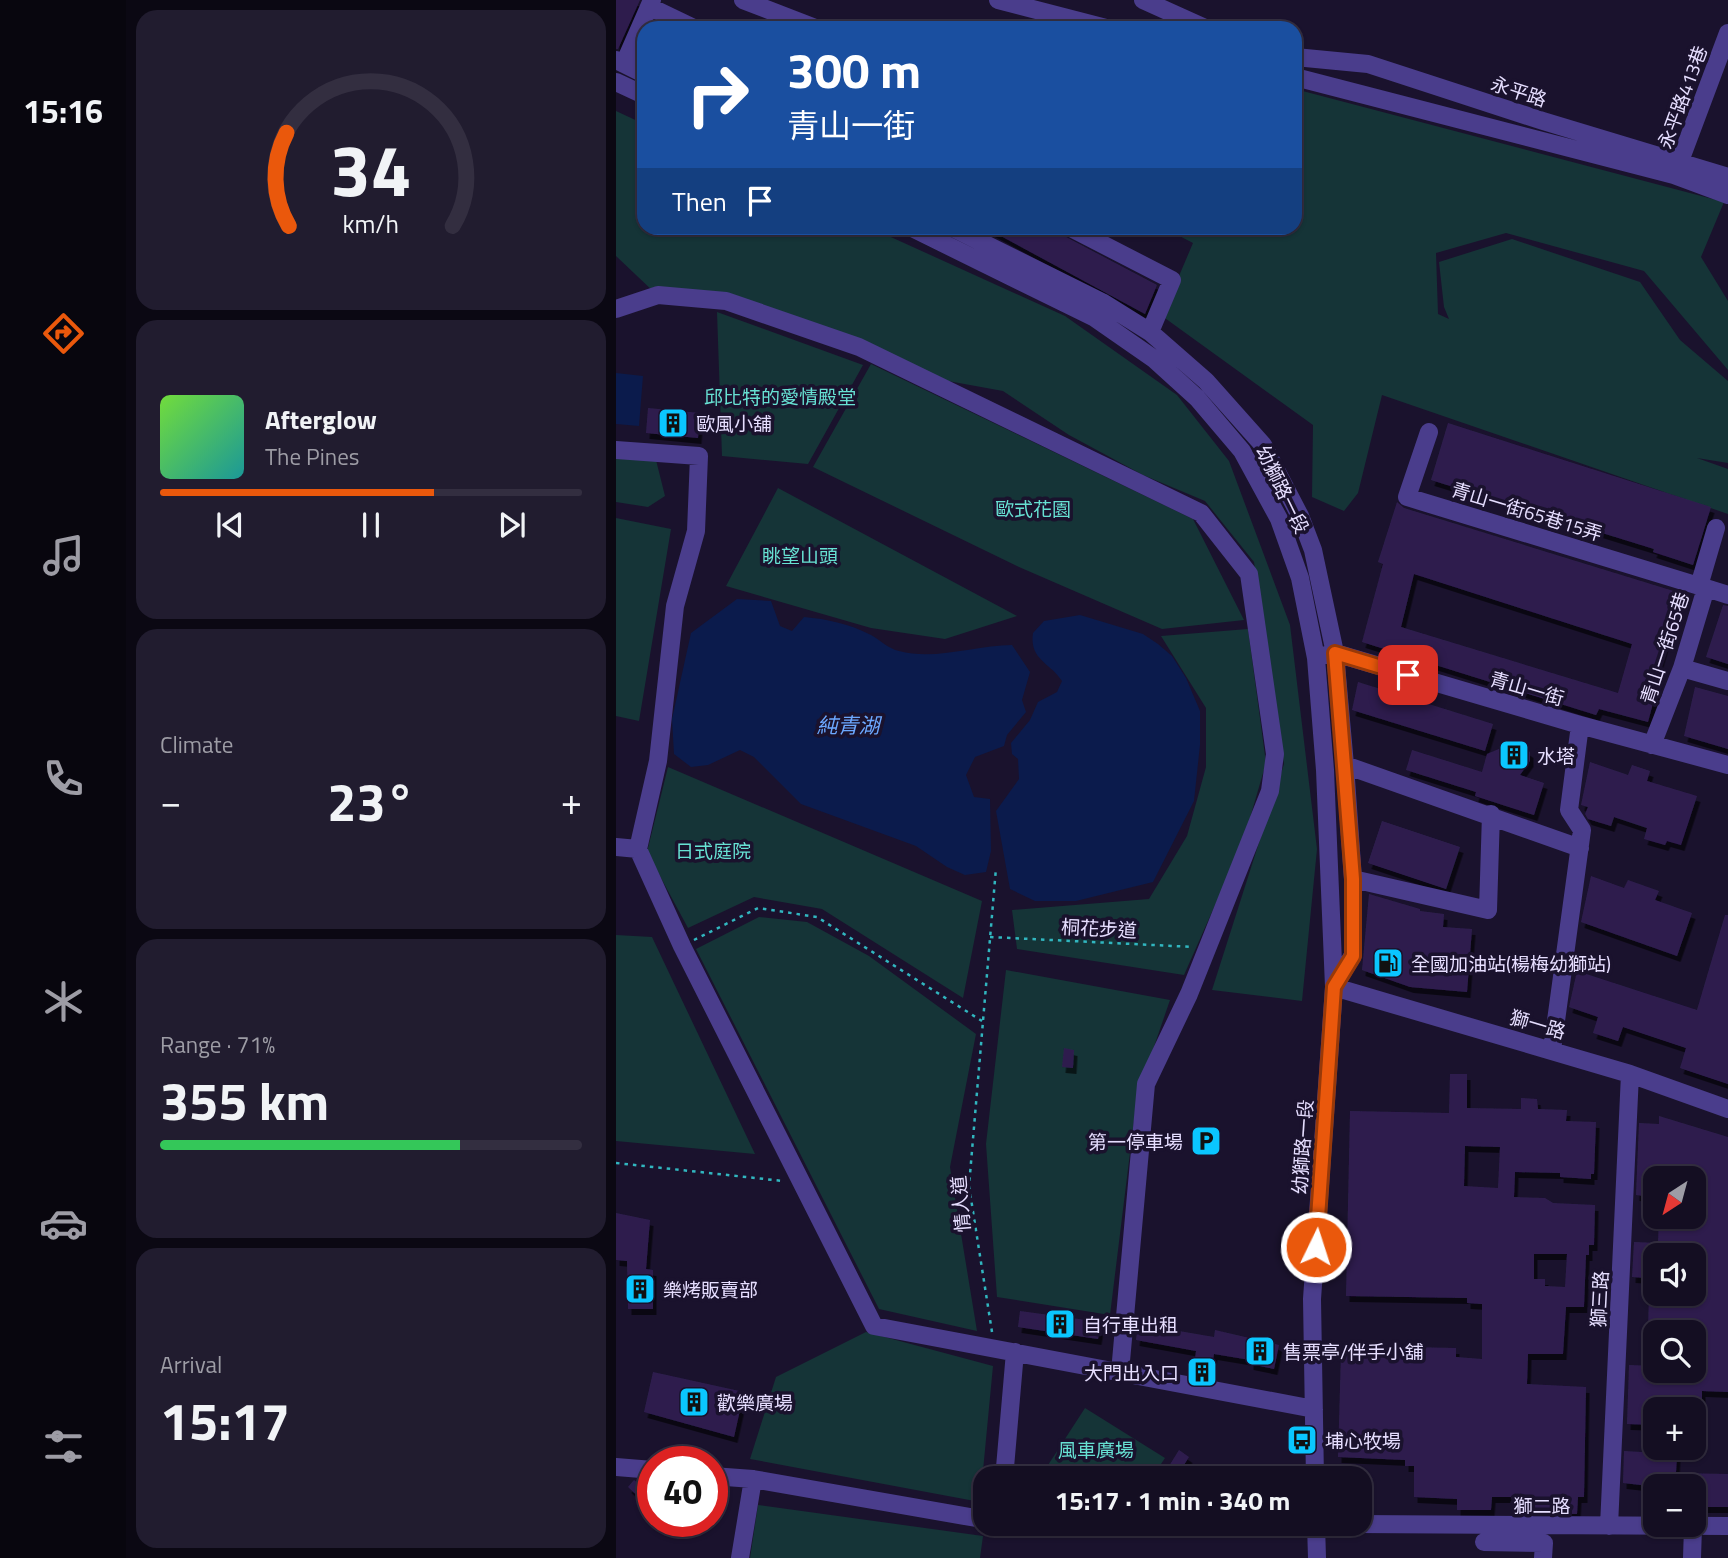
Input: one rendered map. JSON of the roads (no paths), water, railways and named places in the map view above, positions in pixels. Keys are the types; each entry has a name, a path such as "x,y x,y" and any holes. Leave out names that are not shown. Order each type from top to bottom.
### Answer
{"street":[{"path":"743,0 797,21"},
{"path":"998,0 1079,21"},
{"path":"1143,0 1190,21"},
{"path":"642,21 651,4 681,21"},
{"path":"637,30 620,62 637,70"},
{"name":"永平路413巷","path":"1677,168 1728,33"},
{"name":"永平路","path":"1302,58 1368,64 1677,168 1728,195"},
{"name":"永平路","path":"1302,79 1677,168 1728,177"},
{"path":"616,82 637,92"},
{"name":"幼獅路一段","path":"926,235 1095,318 1154,359 1197,398 1242,451 1279,519 1300,578 1316,658 1325,770 1334,987 1312,1299 1315,1466"},
{"name":"幼獅路一段","path":"968,235 1102,302 1150,332 1206,381 1263,445 1300,516 1313,550 1335,653 1345,765 1353,879 1353,956 1334,987"},
{"path":"1085,235 1172,280 1150,332"},
{"path":"616,309 658,295 726,301 859,347 1201,513 1249,574 1275,754 1270,791 1207,948 1146,1084 1120,1372"},
{"name":"青山一街65巷15弄","path":"1429,432 1408,497 1703,587"},
{"path":"616,450 699,456 696,531 676,606 658,761 638,849 682,946 874,1326 1314,1409"},
{"name":"青山一街65巷","path":"1652,745 1682,667 1716,528"},
{"path":"1703,587 1728,594"},
{"path":"1316,658 1335,653"},
{"name":"青山一街","path":"1335,653 1728,765"},
{"path":"1682,667 1728,681"},
{"path":"1552,1050 1582,830 1569,810 1580,725"},
{"path":"1345,765 1491,814 1580,848"},
{"path":"1353,879 1488,909 1491,814"},
{"path":"616,847 638,849"},
{"name":"獅一路","path":"1334,987 1630,1074 1728,1109"},
{"name":"獅三路","path":"1609,1526 1630,1074"},
{"path":"1005,1466 1015,1352"},
{"path":"616,1467 637,1469"},
{"path":"728,1477 754,1479 973,1517"},
{"path":"740,1558 754,1479"},
{"name":"獅二路","path":"1372,1526 1484,1542 1609,1526 1643,1526"},
{"name":"獅二路","path":"1706,1527 1728,1526"},
{"path":"1316,1536 1317,1558"},
{"path":"1692,1558 1693,1537"},
{"path":"1484,1542 1544,1543 1543,1558"}],"water":[{"path":"616,373 643,376 639,426 616,424"},
{"name":"純青湖","path":"737,599 771,601 780,626 792,631 804,617 830,621 863,631 895,650 913,654 1012,645 1030,672 1022,700 1026,712 1007,735 1004,746 975,757 966,775 974,797 990,799 991,851 986,872 965,875 947,867 916,846 801,804 754,757 740,750 708,765 691,767 674,754 672,719 691,633"},
{"path":"1080,615 1143,634 1172,656 1186,678 1200,711 1200,745 1194,801 1153,882 1076,901 1035,901 1010,889 996,811 1019,779 1018,759 1012,754 1011,743 1030,720 1038,702 1057,692 1062,681 1034,649 1033,633 1044,621"}],"place":[{"name":"歐風小舖","path":"673,423"},
{"name":"水塔","path":"1514,755"},
{"name":"全國加油站(楊梅幼獅站)","path":"1388,963"},
{"name":"第一停車場","path":"1206,1141"},
{"name":"樂烤販賣部","path":"640,1289"},
{"name":"自行車出租","path":"1060,1324"},
{"name":"售票亭/伴手小舖","path":"1260,1351"},
{"name":"大門出入口","path":"1202,1372"},
{"name":"歡樂廣場","path":"694,1402"},
{"name":"埔心牧場","path":"1302,1440"}],"park label":[{"name":"邱比特的愛情殿堂","path":"780,396"},
{"name":"歐式花園","path":"1033,508"},
{"name":"眺望山頭","path":"800,555"},
{"name":"日式庭院","path":"713,850"},
{"name":"風車廣場","path":"1096,1449"}]}
